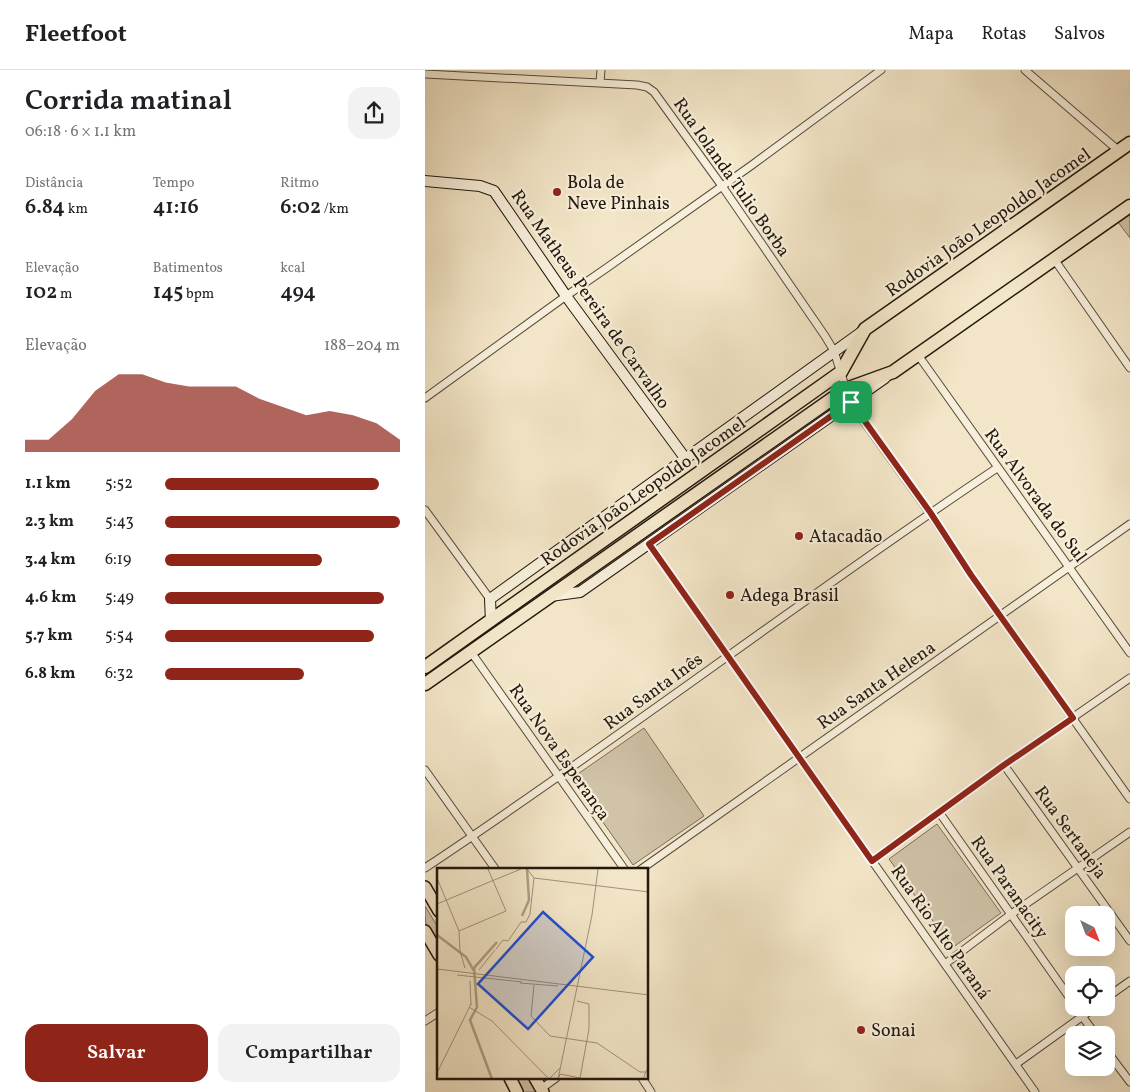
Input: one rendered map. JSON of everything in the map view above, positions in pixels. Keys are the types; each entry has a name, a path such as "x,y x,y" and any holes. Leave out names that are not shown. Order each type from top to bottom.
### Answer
{"highway":[{"name":"Rodovia João Leopoldo Jacomel","path":"425,667 841,372 865,329 1130,143"},
{"name":"Rodovia João Leopoldo Jacomel","path":"425,684 846,389 893,372 1130,206"}],"main road":[{"path":"426,890 437,908"},
{"path":"425,932 437,952"},
{"path":"510,1080 517,1092"}],"street":[{"path":"600,82 601,70"},
{"path":"425,398 881,70"},
{"path":"1025,70 1119,151"},
{"name":"Rua Iolanda Tulio Borba","path":"425,74 600,82 637,85 647,87 654,92 722,186 834,351 851,402 1130,799"},
{"name":"Rua Matheus Pereira de Carvalho","path":"425,182 480,186 494,191 565,296 685,458"},
{"path":"1054,259 1130,368"},
{"name":"Rodovia João Leopoldo Jacomel","path":"490,599 865,329"},
{"name":"Rua Alvorada do Sul","path":"918,355 1130,653"},
{"name":"Rodovia João Leopoldo Jacomel","path":"549,597 580,592 893,372"},
{"name":"Rua Santa Inês","path":"425,868 559,777 930,512 997,468"},
{"path":"425,510 490,599 491,620"},
{"name":"Rua Santa Helena","path":"643,868 1130,524"},
{"name":"Rua Rio Alto Paraná","path":"649,544 1035,1092"},
{"name":"Rua Nova Esperança","path":"471,652 624,868"},
{"path":"872,861 1004,765 1130,678"},
{"name":"Rua Sertaneja","path":"1004,765 1130,941"},
{"path":"425,770 495,868"},
{"name":"Rua Paranacity","path":"939,812 1065,991"},
{"path":"945,964 1077,867 1130,832"},
{"path":"1115,992 1130,982"},
{"path":"425,1021 437,1013"},
{"path":"1016,1064 1082,1016 1089,1026"},
{"path":"1115,1062 1130,1082"},
{"path":"540,1086 552,1080"},
{"path":"643,1080 651,1092"}],"shaded area":[{"path":"1130,213 1130,238 1118,222"},
{"path":"644,728 704,816 633,865 572,778"},
{"path":"937,824 1001,913 952,948 889,859"},
{"path":"425,906 437,926 437,940 428,930"},
{"path":"516,1080 532,1080 539,1092 523,1092"}],"place":[{"name":"Bola de Neve Pinhais","path":"557,192"},
{"name":"Atacadão","path":"799,536"},
{"name":"Adega Brasil","path":"730,595"},
{"name":"Sonai","path":"861,1030"}],"route":[{"path":"851,402 1073,718 1004,765 872,861 649,544 851,402"}]}
